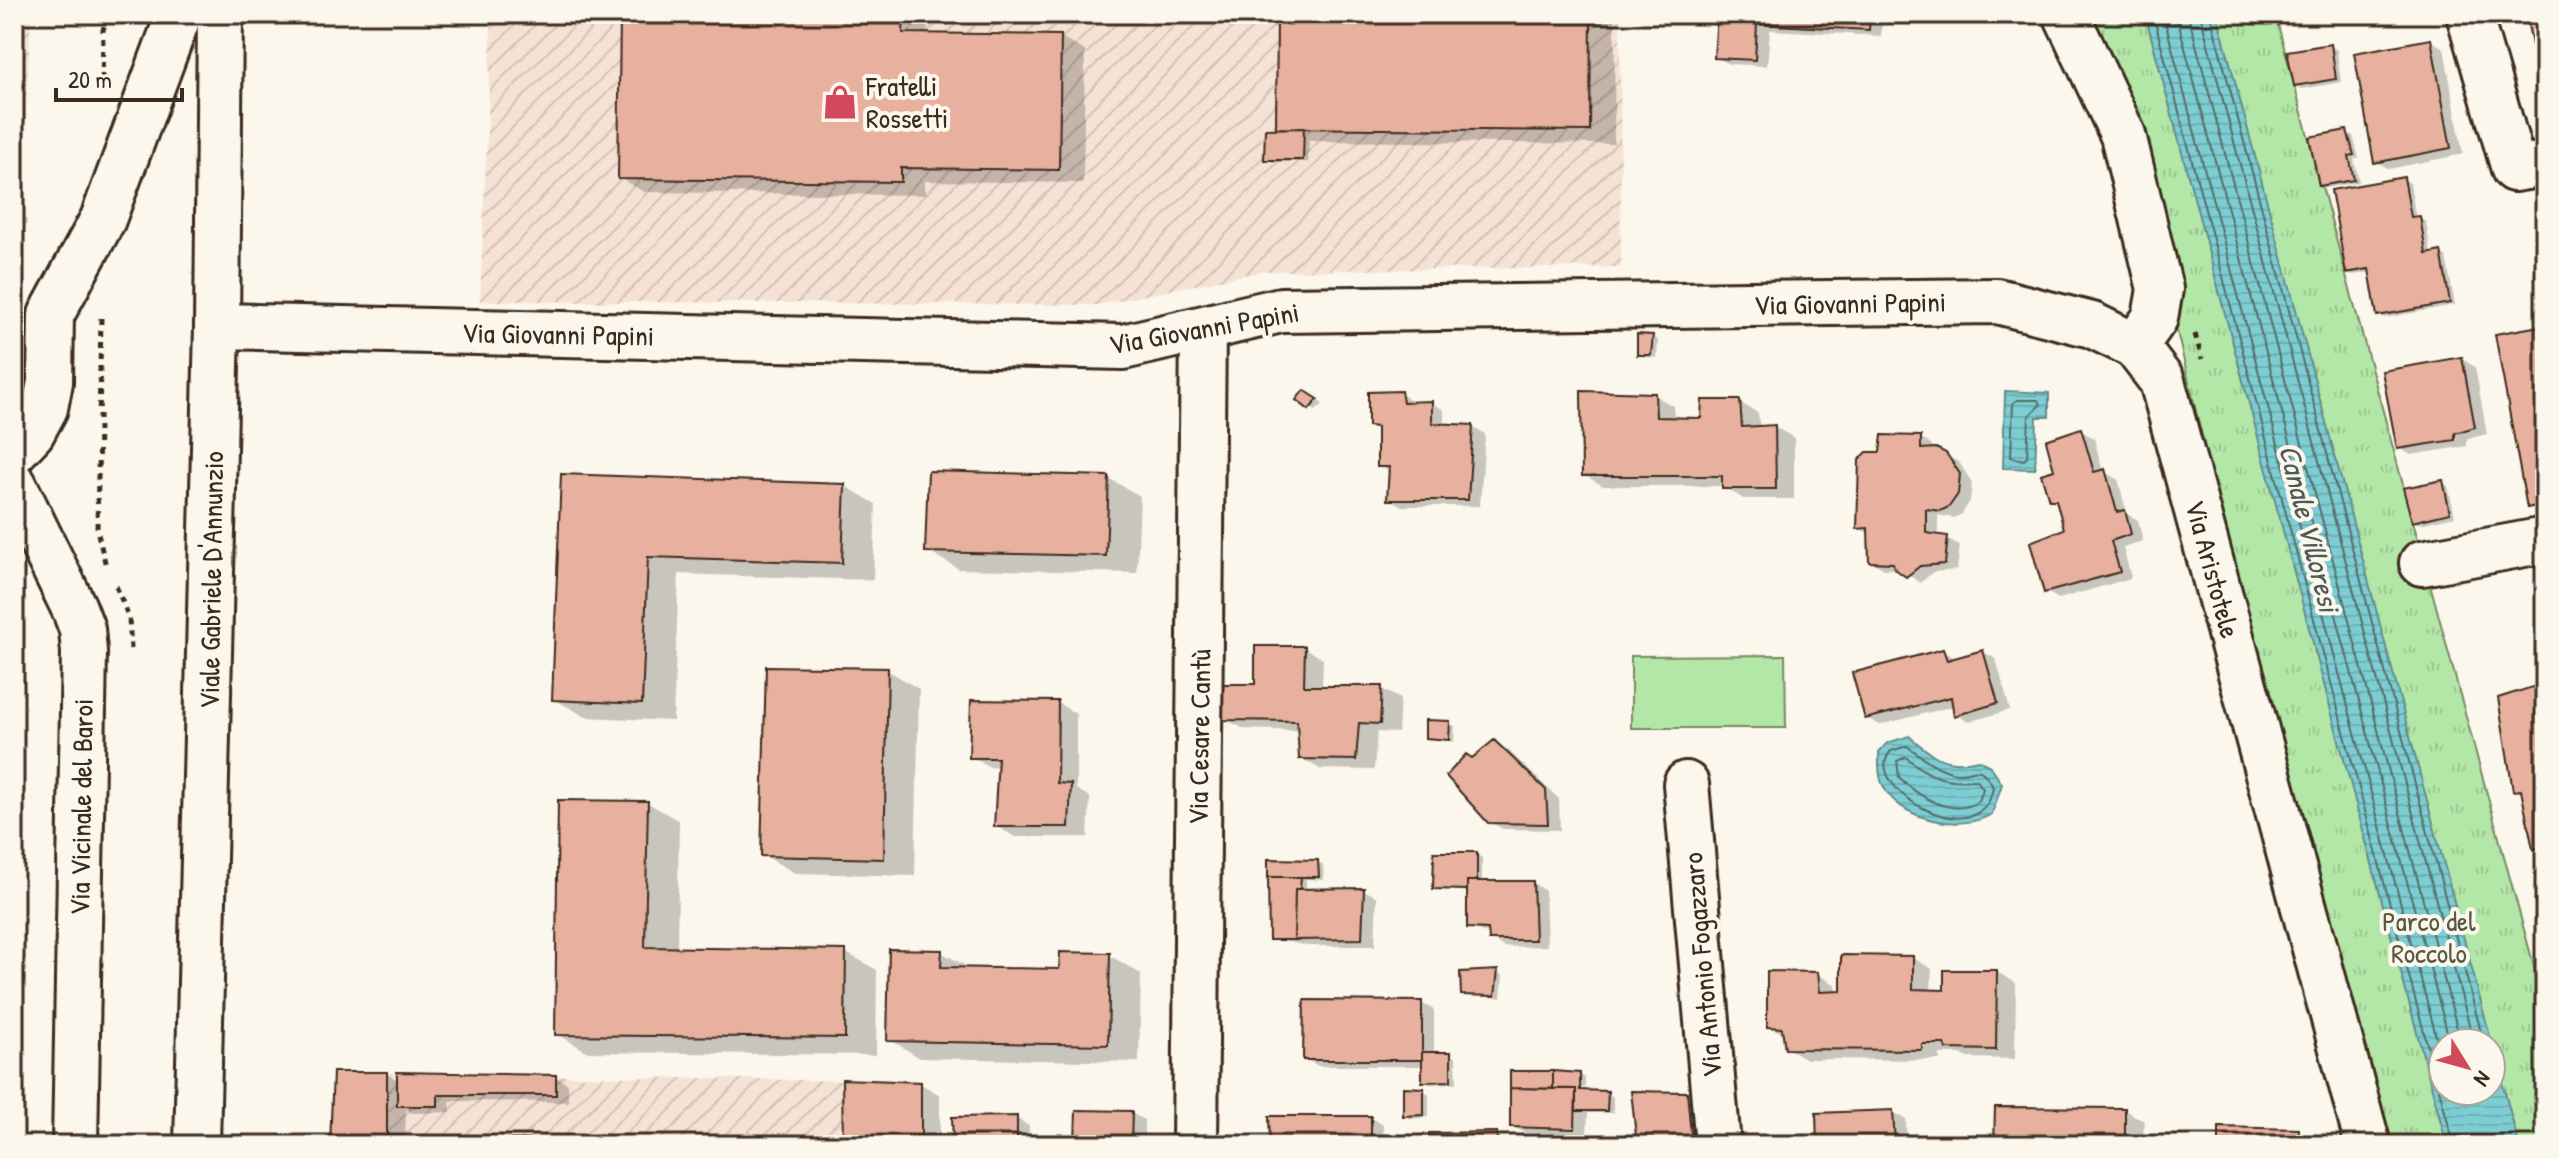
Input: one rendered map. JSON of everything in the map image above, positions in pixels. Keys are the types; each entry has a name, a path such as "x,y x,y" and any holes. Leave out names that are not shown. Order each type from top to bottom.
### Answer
{"street":[{"path":"14,451 32,432 45,408 50,382 51,315 103,219 179,14"},
{"name":"Viale Gabriele D'Annunzio","path":"197,1145 217,326 220,14"},
{"path":"2066,14 2123,135 2160,289 2155,318 2135,346"},
{"path":"2469,14 2530,167"},
{"name":"Via Giovanni Papini","path":"217,326 1123,347 1281,310 1997,301 2092,325 2135,346"},
{"name":"Via Cesare Cantù","path":"1195,1145 1203,329"},
{"name":"Via Aristotele","path":"2135,346 2162,381 2368,1145"},
{"name":"Via Vicinale del Baroi","path":"14,485 74,608 84,652 75,1145"},
{"path":"2422,563 2545,540"},
{"name":"Via Antonio Fogazzaro","path":"1686,784 1718,1145"}],"shaded area":[{"path":"14,14 31,14 14,334"},
{"path":"492,14 1620,14 1621,267 1263,271 1098,305 480,301"},
{"path":"333,1072 921,1082 921,1145 330,1145"}],"green space":[{"name":"Parco del Roccolo","path":"2075,14 2275,14 2545,1007 2545,1145 2387,1145 2225,532 2143,190"},
{"path":"1785,655 1786,728 1631,728 1631,656"}],"water":[{"name":"Canale Villoresi","path":"2145,14 2217,14 2487,1027 2427,1027 2427,1070"},
{"path":"2005,391 2049,393 2049,417 2037,417 2035,469 2003,468"},
{"path":"1909,736 1941,759 1958,762 1979,760 1990,766 2002,784 1992,814 1964,822 1931,820 1901,806 1890,796 1881,779 1879,752 1887,743"},
{"path":"2507,1100 2519,1145 2447,1145 2437,1107 2507,1107"}],"building":[{"name":"Fratelli Rossetti","path":"620,14 904,14 903,33 1061,35 1059,170 901,168 901,182 618,179"},
{"path":"1277,14 1591,14 1590,131 1276,128"},
{"path":"1717,14 1870,14 1869,30 1757,24 1755,60 1714,58"},
{"path":"2545,22 2545,71 2537,69 2528,25"},
{"path":"2431,39 2451,148 2374,163 2354,53"},
{"path":"2331,44 2336,79 2294,86 2287,51"},
{"path":"1304,128 1303,160 1264,160 1265,129"},
{"path":"2347,130 2354,155 2349,156 2354,180 2319,186 2309,137"},
{"path":"2404,177 2411,217 2420,216 2426,254 2441,251 2450,303 2377,316 2369,269 2346,273 2331,190"},
{"path":"2545,325 2545,504 2527,508 2495,334"},
{"path":"1637,334 1653,335 1651,355 1637,355"},
{"path":"2462,357 2475,427 2455,433 2455,440 2397,449 2382,371"},
{"path":"1304,390 1318,399 1309,410 1296,400"},
{"path":"1401,391 1403,402 1432,401 1432,423 1473,425 1468,500 1387,500 1389,467 1377,467 1377,427 1368,426 1368,392"},
{"path":"1581,391 1655,393 1656,417 1701,418 1702,400 1740,400 1742,427 1775,425 1776,489 1722,489 1722,476 1582,476"},
{"path":"2081,428 2094,472 2105,469 2117,512 2125,510 2131,534 2111,541 2120,572 2044,593 2030,542 2064,529 2056,500 2049,500 2041,474 2054,470 2046,440"},
{"path":"1882,435 1921,436 1921,449 1936,448 1946,453 1960,474 1958,494 1949,507 1940,511 1926,509 1926,533 1948,536 1945,564 1920,566 1906,577 1895,569 1893,563 1869,562 1868,528 1857,529 1859,460 1867,452 1880,452"},
{"path":"928,471 1109,476 1106,556 925,552"},
{"path":"561,474 845,484 842,563 648,557 642,704 552,700"},
{"path":"2443,480 2450,513 2412,522 2403,488"},
{"path":"1255,646 1305,646 1304,686 1382,686 1380,724 1359,723 1356,760 1299,759 1297,721 1223,720 1223,684 1255,684"},
{"path":"1943,649 1947,660 1983,650 1998,703 1954,716 1951,697 1865,719 1852,673"},
{"path":"766,666 888,668 884,859 761,856"},
{"path":"2545,683 2545,847 2533,849 2521,790 2513,791 2498,698"},
{"path":"971,700 1058,701 1057,783 1071,784 1069,827 994,827 998,758 969,758"},
{"path":"1425,720 1450,721 1449,740 1425,738"},
{"path":"1494,740 1546,790 1548,824 1488,823 1446,776 1466,754 1472,758"},
{"path":"558,800 648,801 645,947 846,950 845,1038 555,1035"},
{"path":"1434,852 1477,852 1477,881 1467,881 1467,890 1433,889"},
{"path":"1268,859 1318,860 1319,877 1268,877"},
{"path":"1268,877 1301,877 1300,889 1295,889 1294,940 1269,940"},
{"path":"1467,881 1533,881 1535,940 1489,940 1488,929 1467,928"},
{"path":"1364,888 1362,939 1294,940 1295,889"},
{"path":"889,949 942,950 941,967 1059,969 1060,952 1110,953 1108,1045 887,1041"},
{"path":"1841,955 1913,956 1913,989 1944,990 1944,970 1997,970 1996,1050 1947,1049 1945,1044 1922,1044 1922,1050 1785,1049 1782,1028 1767,1027 1767,971 1818,972 1820,992 1841,991"},
{"path":"1498,970 1495,996 1461,995 1460,972"},
{"path":"1304,1000 1422,1001 1422,1060 1303,1060"},
{"path":"1422,1052 1451,1052 1451,1081 1422,1082"},
{"path":"1510,1071 1553,1071 1553,1089 1510,1088"},
{"path":"1553,1071 1580,1073 1580,1090 1608,1091 1607,1111 1576,1111 1576,1089 1553,1089"},
{"path":"333,1072 387,1072 387,1139 788,1141 788,1145 330,1145"},
{"path":"397,1072 556,1075 556,1095 438,1095 438,1106 397,1106"},
{"path":"842,1079 921,1082 921,1145 843,1145"},
{"path":"1403,1087 1424,1088 1424,1115 1403,1116"},
{"path":"1510,1088 1576,1089 1575,1129 1510,1127"},
{"path":"1631,1091 1687,1092 1692,1145 1637,1145"},
{"path":"1995,1107 2125,1108 2125,1145 1994,1145"},
{"path":"1076,1110 1132,1111 1131,1145 1075,1145"},
{"path":"1893,1110 1895,1145 1817,1145 1816,1113"},
{"path":"1017,1116 1017,1145 953,1145 952,1117"},
{"path":"1269,1116 1371,1116 1371,1145 1270,1145"},
{"path":"2219,1127 2299,1129 2298,1145 2219,1145"},
{"path":"1497,1132 1497,1145 1429,1145 1429,1133"}],"place":[{"name":"Fratelli Rossetti","path":"840,102"}]}
